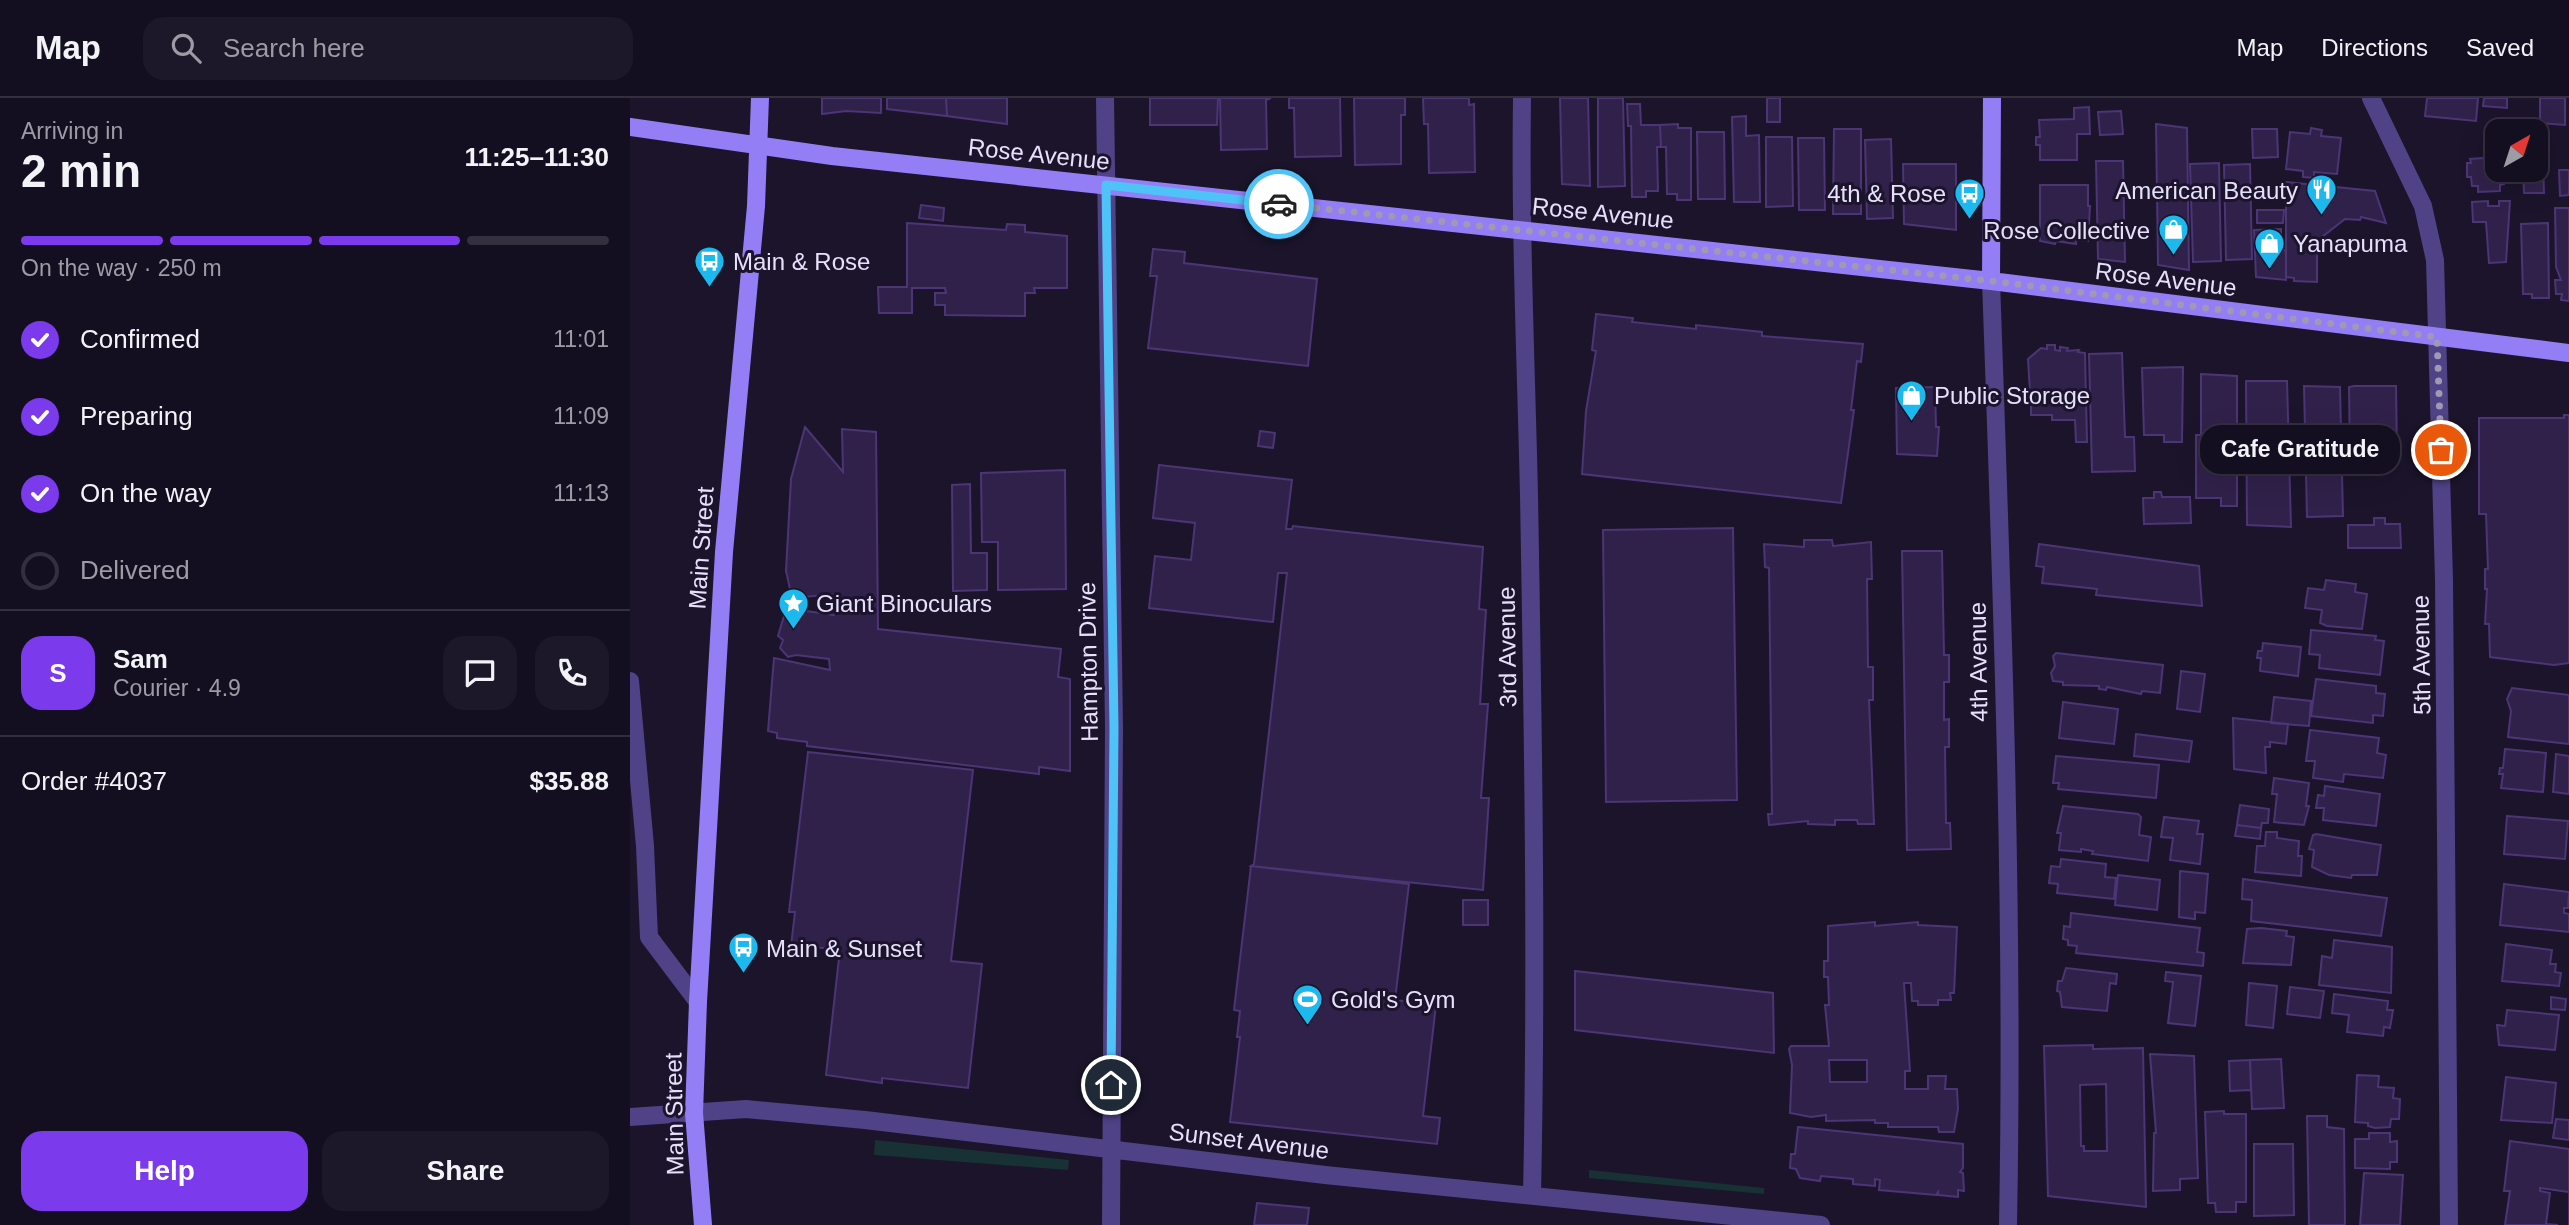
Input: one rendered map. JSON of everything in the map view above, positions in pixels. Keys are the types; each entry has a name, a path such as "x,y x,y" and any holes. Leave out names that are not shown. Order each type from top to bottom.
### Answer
{"street":[{"name":"Main Street","path":"703,1225 694,1113 698,1002 724,552 756,205 760,98"},
{"name":"Hampton Drive","path":"1105,98 1114,728 1111,1225"},
{"name":"3rd Avenue","path":"1522,98 1520,228 1529,492 1536,1045 1532,1195"},
{"name":"4th Avenue","path":"1992,98 1992,281 2000,499 2008,1020 2008,1225"},
{"name":"5th Avenue","path":"2371,98 2423,206 2435,260 2444,580 2449,1225"},
{"name":"Rose Avenue","path":"630,127 832,156 1520,228 1992,281 2569,353"},
{"path":"630,681 645,846 649,936 698,1002"},
{"name":"Sunset Avenue","path":"630,1117 746,1110 1325,1175 1821,1225"}],"green space":[{"path":"875,1140 1069,1160 1068,1170 874,1155"},
{"path":"1589,1170 1764,1188 1764,1194 1589,1178"}],"building":[{"path":"822,98 881,98 881,113 846,111 822,114"},
{"path":"887,98 946,98 947,116 887,109"},
{"path":"946,98 1007,98 1007,124 947,116"},
{"path":"1150,98 1218,98 1217,125 1150,125"},
{"path":"1220,98 1271,98 1266,100 1267,149 1221,150"},
{"path":"1289,98 1340,98 1341,156 1295,157 1294,108 1289,108"},
{"path":"1354,98 1405,98 1405,115 1401,115 1401,164 1355,165"},
{"path":"1423,98 1469,98 1469,105 1474,104 1475,172 1429,173 1428,124 1424,124"},
{"path":"1560,98 1588,98 1590,186 1562,184"},
{"path":"1598,98 1623,98 1625,186 1598,187"},
{"path":"1767,98 1780,98 1780,122 1767,122"},
{"path":"2427,98 2478,98 2476,121 2425,116"},
{"path":"2484,98 2507,98 2507,108 2483,106"},
{"path":"2540,98 2565,98 2565,125 2548,124 2548,119 2540,119"},
{"path":"1627,104 1640,104 1641,125 1660,125 1661,147 1657,147 1658,191 1646,191 1646,197 1632,197 1631,126 1628,126"},
{"path":"2089,107 2090,134 2077,134 2077,160 2040,160 2040,145 2036,145 2036,137 2040,137 2039,120 2074,119 2074,108"},
{"path":"2121,111 2123,134 2100,135 2098,112"},
{"path":"1746,116 1746,136 1759,135 1760,202 1734,202 1732,117"},
{"path":"1678,124 1678,128 1691,128 1691,200 1677,200 1677,194 1667,194 1666,147 1661,147 1660,125"},
{"path":"2156,124 2187,128 2189,270 2158,265"},
{"path":"2311,128 2322,130 2321,136 2341,138 2337,174 2314,172 2314,178 2303,177 2303,171 2286,169 2290,132 2310,134"},
{"path":"1834,129 1861,129 1861,214 1833,214"},
{"path":"2252,129 2277,129 2278,157 2253,158"},
{"path":"1697,132 1724,132 1725,199 1698,199"},
{"path":"1766,137 1792,137 1793,206 1766,207"},
{"path":"1798,138 1824,138 1825,210 1799,210"},
{"path":"1891,139 1893,218 1867,219 1865,140"},
{"path":"2485,158 2485,182 2504,182 2500,185 2500,191 2478,192 2478,186 2472,186 2471,177 2467,177 2467,163 2471,163 2470,159"},
{"path":"2096,161 2123,161 2125,262 2098,259"},
{"path":"2219,163 2221,261 2193,262 2190,164"},
{"path":"1903,164 1956,164 1956,230 1904,224"},
{"path":"2250,164 2252,259 2226,260 2224,165"},
{"path":"2559,170 2569,170 2569,195 2560,196"},
{"path":"2286,182 2375,191 2386,223 2361,217 2360,220 2345,219 2317,241 2317,282 2294,281 2294,278 2286,277"},
{"path":"2524,182 2544,182 2544,193 2524,193"},
{"path":"2040,185 2088,185 2088,241 2076,241 2076,244 2056,241 2055,244 2040,241"},
{"path":"2488,201 2488,206 2499,206 2499,201 2510,201 2506,262 2489,263 2486,222 2473,222 2472,202"},
{"path":"921,205 944,208 943,221 919,218"},
{"path":"2555,208 2569,208 2569,301 2561,300 2562,294 2556,294 2555,280 2561,280 2556,267"},
{"path":"2257,210 2284,210 2283,223 2257,223"},
{"path":"907,223 1006,230 1007,224 1025,225 1025,232 1067,236 1067,288 1034,288 1035,293 1025,293 1025,316 945,315 945,305 935,305 935,293 946,293 945,288 912,288 912,313 879,313 878,287 907,287"},
{"path":"2548,223 2549,298 2532,298 2532,294 2523,294 2521,224"},
{"path":"2281,229 2281,249 2286,251 2286,280 2256,277 2254,230"},
{"path":"1153,249 1185,252 1184,263 1317,279 1308,366 1148,348 1157,276 1150,276"},
{"path":"1596,314 1633,318 1632,322 1696,329 1696,325 1762,332 1762,336 1863,344 1861,362 1857,361 1851,410 1854,410 1841,503 1582,474 1586,411 1596,351 1592,350"},
{"path":"2047,345 2055,345 2055,350 2060,351 2060,347 2068,348 2067,351 2079,350 2078,352 2085,353 2087,442 2076,442 2075,420 2052,420 2052,415 2031,415 2031,405 2028,405 2028,359 2041,348 2047,349"},
{"path":"2122,353 2125,437 2134,437 2135,471 2092,472 2089,354"},
{"path":"2183,367 2182,442 2164,442 2164,435 2144,435 2142,368"},
{"path":"2201,374 2237,376 2237,506 2221,506 2221,498 2196,498 2196,435 2201,435"},
{"path":"2246,381 2287,381 2291,527 2247,525"},
{"path":"2304,386 2340,387 2343,516 2307,517"},
{"path":"2396,386 2397,457 2379,457 2379,443 2368,443 2368,458 2350,458 2349,387"},
{"path":"1935,387 1936,427 1939,427 1937,456 1897,454 1896,388"},
{"path":"2564,415 2569,415 2569,663 2554,665 2490,657 2489,624 2485,624 2485,569 2488,569 2486,514 2479,514 2479,418 2564,418"},
{"path":"805,427 843,472 842,429 876,432 878,629 1061,649 1058,677 1070,679 1070,771 1039,767 1039,774 807,746 807,742 777,738 777,733 768,731 774,658 830,670 829,659 796,655 788,657 780,648 783,640 778,636 784,616 793,609 834,615 836,594 792,598 786,571 791,479"},
{"path":"1260,431 1275,433 1273,448 1258,446"},
{"path":"1159,465 1292,480 1286,529 1292,529 1293,526 1483,547 1479,609 1486,610 1480,704 1488,704 1481,798 1489,798 1483,890 1251,866 1254,864 1287,573 1278,573 1273,622 1149,608 1155,556 1191,560 1195,523 1153,518"},
{"path":"1065,470 1066,589 998,590 998,542 982,542 981,473"},
{"path":"970,484 971,553 987,553 987,590 953,591 952,485"},
{"path":"2154,492 2161,492 2162,497 2190,497 2191,523 2144,524 2143,498 2154,498"},
{"path":"2374,518 2385,518 2385,524 2400,524 2401,548 2348,548 2348,525 2374,525"},
{"path":"1733,528 1737,800 1606,802 1603,530"},
{"path":"1804,540 1832,540 1833,546 1871,542 1872,579 1867,579 1868,667 1873,667 1873,700 1869,700 1874,824 1858,824 1857,820 1835,820 1835,825 1808,824 1808,821 1769,825 1768,814 1772,814 1769,568 1765,567 1764,544 1804,547"},
{"path":"2039,544 2199,566 2202,606 2096,595 2097,589 2042,583 2044,567 2036,566"},
{"path":"1902,551 1942,551 1944,655 1949,655 1949,682 1944,682 1944,720 1949,719 1949,747 1945,747 1946,823 1950,823 1951,849 1907,850"},
{"path":"2326,580 2356,584 2355,592 2367,594 2362,629 2327,626 2320,623 2322,610 2305,608 2308,588 2324,590"},
{"path":"2311,630 2376,636 2375,640 2384,641 2380,675 2319,668 2320,655 2309,654"},
{"path":"2263,643 2301,647 2298,676 2260,671 2261,658 2257,658"},
{"path":"2056,653 2163,665 2160,693 2142,691 2141,694 2107,687 2106,690 2099,689 2099,686 2063,685 2063,682 2053,681 2051,673 2055,666 2053,656"},
{"path":"2181,671 2205,674 2200,712 2177,709"},
{"path":"2316,679 2376,686 2376,693 2385,694 2383,716 2373,715 2373,723 2311,716"},
{"path":"2512,688 2569,695 2569,744 2508,737 2511,711 2507,699"},
{"path":"2274,697 2311,701 2309,726 2271,723"},
{"path":"2063,702 2118,709 2114,744 2059,738"},
{"path":"2233,718 2288,724 2286,744 2270,742 2270,747 2265,747 2266,773 2234,769"},
{"path":"2310,730 2379,738 2377,753 2386,755 2383,778 2344,774 2343,782 2313,778 2315,761 2306,761"},
{"path":"2136,734 2192,741 2189,762 2134,756"},
{"path":"2505,749 2546,753 2543,792 2501,788 2503,774 2499,774 2500,768 2503,768"},
{"path":"808,752 973,770 951,961 982,964 968,1088 882,1078 882,1083 826,1075 840,949 791,946 795,912 789,912"},
{"path":"2556,754 2569,756 2569,794 2553,792"},
{"path":"2056,756 2159,765 2156,798 2058,789 2059,783 2053,783"},
{"path":"2274,778 2309,783 2306,806 2309,806 2304,825 2274,822 2277,794 2272,794"},
{"path":"2325,786 2380,794 2376,826 2323,820 2324,808 2316,808 2318,795 2324,796"},
{"path":"2240,805 2269,809 2268,823 2262,823 2261,828 2237,825"},
{"path":"2063,806 2138,814 2141,817 2139,835 2151,837 2148,861 2092,854 2093,851 2081,849 2081,852 2059,850 2061,833 2057,833"},
{"path":"2507,816 2568,821 2565,859 2504,854"},
{"path":"2164,817 2199,821 2197,834 2203,834 2200,864 2170,860 2173,838 2161,837"},
{"path":"2237,825 2261,828 2260,839 2235,836"},
{"path":"2266,832 2277,832 2277,838 2299,841 2298,856 2302,856 2301,876 2255,872 2257,846 2265,846"},
{"path":"2313,835 2381,845 2377,875 2352,875 2351,878 2329,875 2312,867 2314,850 2309,849"},
{"path":"2061,859 2106,864 2105,877 2116,878 2114,899 2057,893 2058,884 2049,883 2051,866 2060,867"},
{"path":"1251,866 1409,884 1395,1000 1436,1005 1423,1116 1440,1118 1437,1144 1230,1122 1240,1037 1237,1037 1240,1011 1234,1010"},
{"path":"2180,871 2208,874 2205,913 2195,912 2195,919 2179,917"},
{"path":"2118,875 2160,880 2157,910 2115,905"},
{"path":"2243,879 2387,898 2381,936 2251,921 2252,900 2242,899"},
{"path":"2504,884 2569,892 2568,908 2564,908 2564,913 2569,914 2569,932 2500,925"},
{"path":"1463,900 1488,900 1488,925 1463,925"},
{"path":"2071,913 2200,928 2197,952 2204,953 2203,966 2076,953 2077,946 2068,945 2068,940 2063,939 2064,926 2070,927"},
{"path":"1918,922 1918,925 1957,927 1954,993 1950,993 1951,1000 1938,1000 1938,1005 1918,1005 1918,1001 1912,1001 1911,983 1904,983 1910,1071 1905,1071 1905,1089 1928,1089 1928,1076 1946,1076 1945,1089 1957,1089 1958,1109 1954,1132 1939,1132 1938,1127 1888,1127 1888,1123 1875,1123 1875,1120 1826,1121 1826,1115 1811,1117 1790,1113 1792,1065 1789,1049 1791,1046 1829,1046 1825,1005 1829,1005 1828,977 1824,977 1824,961 1828,961 1828,926","holes":["1829,1060 1867,1060 1867,1082 1830,1082"]},
{"path":"2247,929 2287,931 2286,936 2294,937 2291,965 2243,963"},
{"path":"2334,940 2392,947 2391,993 2319,985 2322,956 2332,958"},
{"path":"2506,944 2552,950 2550,964 2556,964 2555,972 2561,973 2559,986 2502,981"},
{"path":"2066,968 2117,974 2116,984 2110,983 2107,1011 2062,1007 2060,992 2057,991 2058,981 2062,981"},
{"path":"1575,971 1773,993 1774,1053 1575,1030"},
{"path":"2166,972 2201,976 2195,1026 2168,1023 2173,982 2165,981"},
{"path":"2249,983 2277,986 2273,1028 2246,1025"},
{"path":"2290,987 2324,991 2320,1018 2287,1014"},
{"path":"2334,994 2388,1001 2387,1010 2393,1010 2390,1028 2384,1027 2383,1036 2347,1032 2349,1015 2332,1013"},
{"path":"2551,997 2566,999 2565,1010 2551,1009"},
{"path":"2507,1010 2559,1015 2555,1050 2499,1045 2497,1025 2505,1026"},
{"path":"2044,1046 2143,1048 2146,1207 2048,1196","holes":["2106,1084 2107,1151 2084,1151 2084,1146 2081,1146 2080,1085"]},
{"path":"2150,1054 2194,1056 2198,1178 2180,1179 2180,1190 2153,1191 2156,1133"},
{"path":"2281,1059 2284,1108 2252,1109 2250,1060"},
{"path":"2250,1060 2251,1090 2230,1091 2229,1061"},
{"path":"2357,1075 2379,1076 2378,1087 2394,1088 2393,1098 2400,1099 2399,1119 2391,1119 2390,1127 2375,1128 2368,1126 2368,1123 2355,1122"},
{"path":"2506,1077 2556,1083 2552,1123 2501,1120"},
{"path":"2224,1111 2224,1114 2246,1114 2246,1202 2236,1202 2236,1212 2216,1212 2215,1203 2208,1203 2205,1112"},
{"path":"2307,1116 2327,1116 2327,1127 2344,1129 2345,1225 2309,1225"},
{"path":"2556,1119 2569,1120 2569,1140 2553,1138"},
{"path":"1798,1127 1963,1144 1963,1168 1960,1172 1963,1173 1964,1191 1958,1190 1958,1197 1938,1195 1938,1192 1936,1195 1879,1190 1880,1180 1875,1179 1875,1186 1853,1184 1853,1179 1821,1176 1820,1181 1800,1178 1796,1169 1790,1168 1791,1154 1795,1154"},
{"path":"2369,1133 2390,1133 2390,1142 2397,1141 2397,1162 2390,1162 2390,1169 2355,1168 2355,1139 2369,1139"},
{"path":"2510,1141 2569,1149 2569,1192 2540,1188 2540,1191 2550,1193 2546,1224 2558,1225 2505,1225 2510,1191 2504,1191"},
{"path":"2254,1144 2293,1144 2294,1215 2254,1216"},
{"path":"2364,1173 2403,1175 2400,1225 2360,1225"},
{"path":"1257,1203 1309,1208 1307,1225 1254,1225"}],"way so far":[{"path":"1279,204 1992,281 2437,337 2441,450"}],"place":[{"name":"American Beauty","path":"2321,217"},
{"name":"4th & Rose","path":"1969,220"},
{"name":"Rose Collective","path":"2173,257"},
{"name":"Yanapuma","path":"2270,270"},
{"name":"Main & Rose","path":"710,288"},
{"name":"Public Storage","path":"1911,422"},
{"name":"Cafe Gratitude","path":"2441,450"},
{"name":"Giant Binoculars","path":"793,630"},
{"name":"Main & Sunset","path":"743,975"},
{"name":"Gold's Gym","path":"1308,1026"}],"route":[{"path":"1111,1085 1114,728 1106,185 1279,204"}]}
